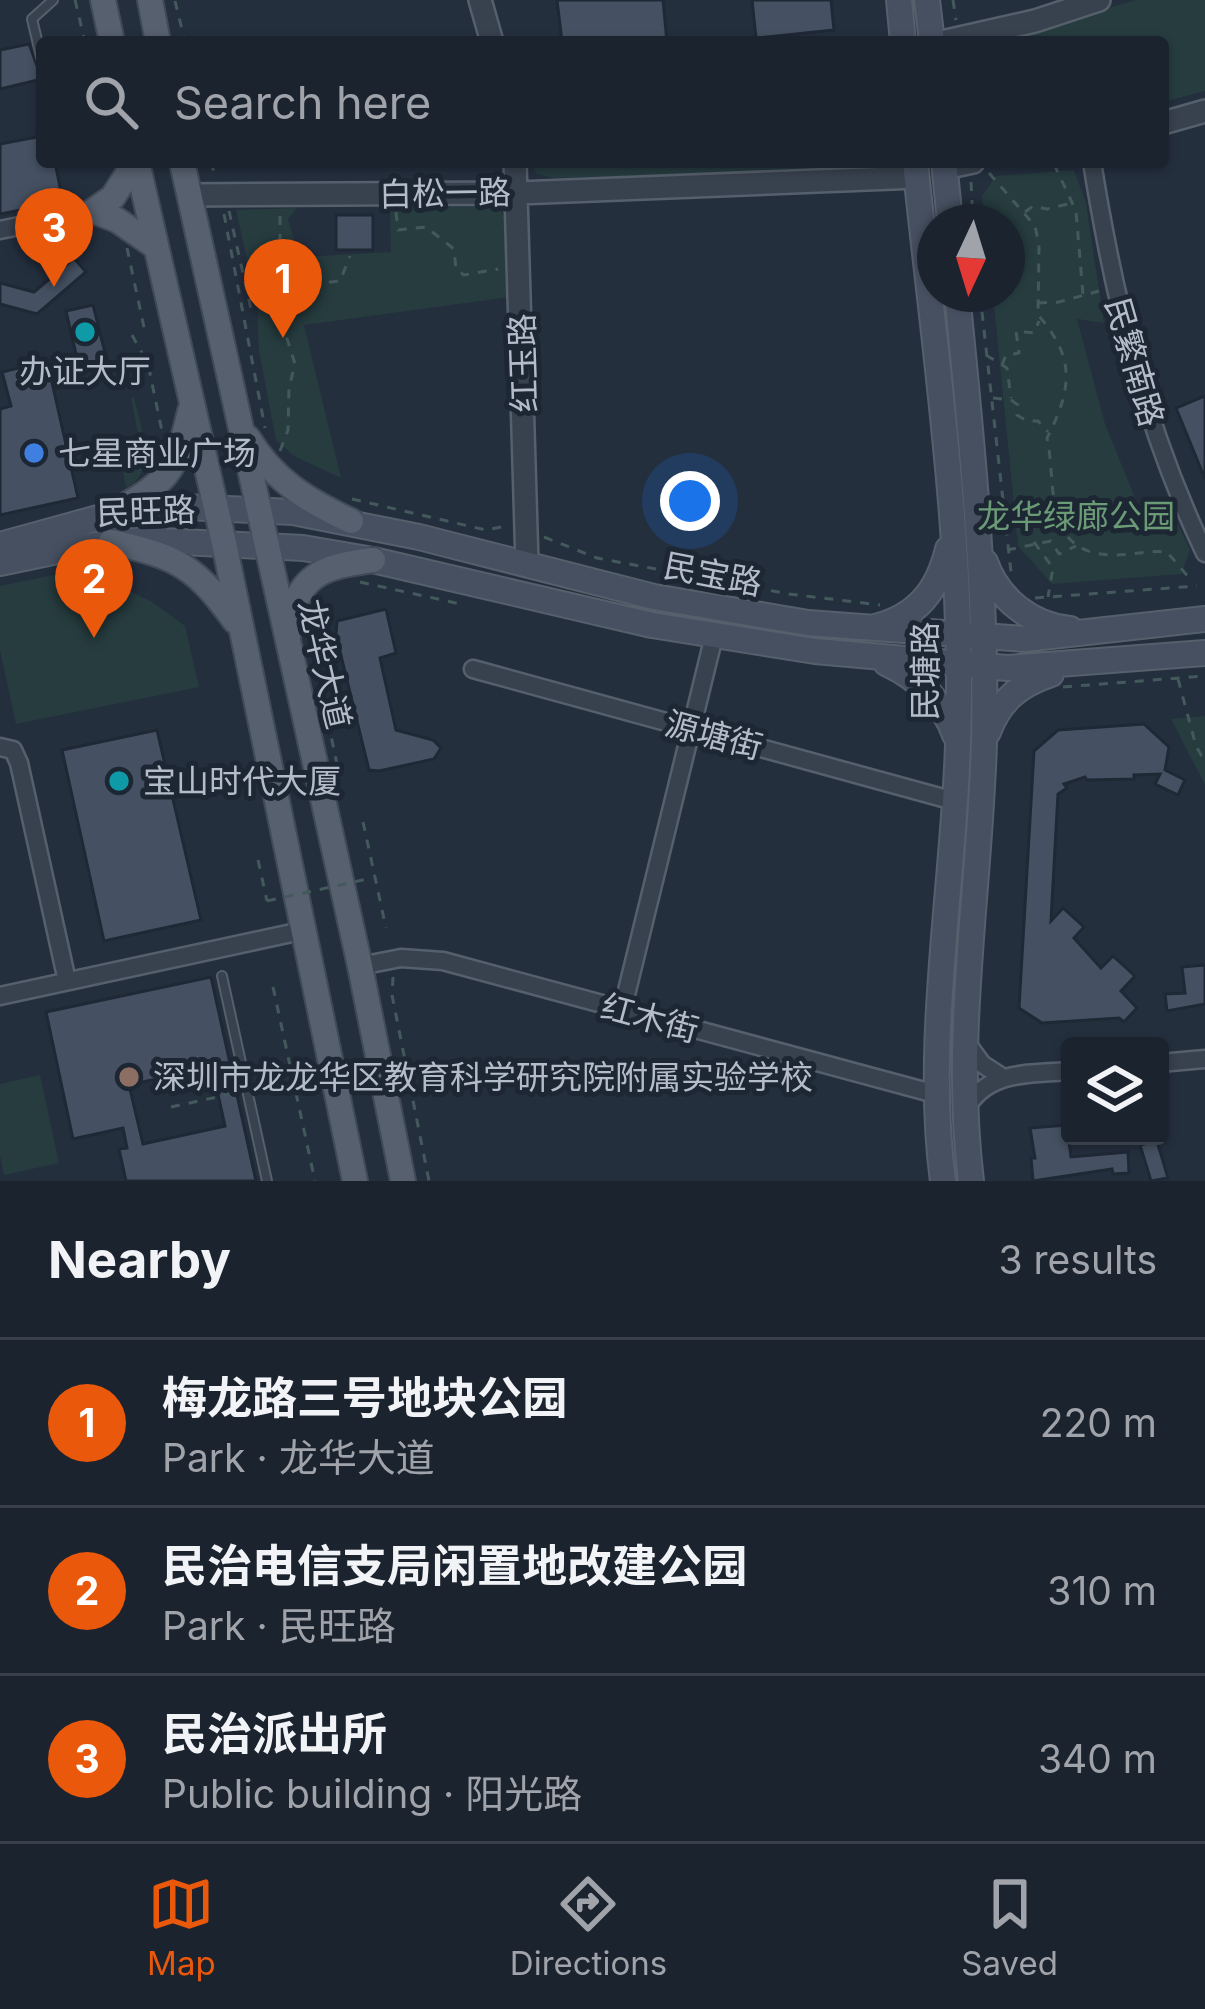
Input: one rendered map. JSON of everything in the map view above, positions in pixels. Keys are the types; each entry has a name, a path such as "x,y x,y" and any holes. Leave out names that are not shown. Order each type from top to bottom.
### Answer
{"main road":[{"path":"103,0 111,36"},
{"path":"150,0 157,36"},
{"path":"899,0 902,36"},
{"path":"927,0 931,36"},
{"path":"93,211 113,197 132,168"},
{"path":"137,168 224,542 356,1181"},
{"name":"龙华大道","path":"183,168 360,965 403,1181"},
{"path":"944,168 948,204"},
{"name":"民塘路","path":"916,169 954,523 958,666 971,746 964,1110 970,1181"},
{"path":"93,211 117,220 156,248"},
{"name":"民塘路","path":"943,1181 939,1095 954,801 971,746 985,668 994,550 960,312"},
{"path":"109,515 169,474 191,403"},
{"path":"239,424 278,478 301,496 351,521"},
{"name":"民旺路","path":"0,545 109,515 162,506 216,508"},
{"name":"民宝路","path":"216,508 351,521 702,607 866,629 985,639 1102,633 1205,619"},
{"path":"866,629 894,622 925,600 940,578 954,523"},
{"path":"111,542 166,556 191,569 241,629"},
{"name":"民旺路","path":"0,563 111,542 224,542"},
{"name":"民宝路","path":"224,542 373,560 713,637 867,656 985,668 1202,660"},
{"path":"994,550 996,584 1025,615 1054,627 1102,633"},
{"path":"288,647 292,614 303,587 322,570 373,560"},
{"path":"867,656 893,666 924,688 971,746 1010,694 1073,666"}],"street":[{"path":"480,0 490,36"},
{"path":"969,36 1099,0"},
{"path":"1169,121 1205,111"},
{"name":"红玉路","path":"516,168 527,564"},
{"name":"民繁南路","path":"1093,168 1109,269 1130,355 1159,446 1205,553"},
{"name":"白松一路","path":"189,195 518,193 916,169"},
{"path":"0,230 93,211"},
{"path":"622,1011 713,637"},
{"name":"源塘街","path":"473,669 954,801"},
{"path":"0,748 13,750 19,763 67,981"},
{"path":"0,996 301,931"},
{"name":"红木街","path":"360,965 423,957 939,1095"},
{"path":"966,1042 982,1064 1002,1077"},
{"path":"1169,1062 1205,1059"},
{"path":"964,1110 978,1092 1002,1077 1061,1072"}],"lane":[{"path":"36,36 32,20 53,0"},
{"path":"223,976 267,1181"}],"path":[{"path":"75,0 84,36"},
{"path":"953,0 956,22"},
{"path":"175,1 183,36"},
{"path":"214,168 217,181"},
{"path":"1056,168 1073,203 1083,295"},
{"path":"978,170 1014,204"},
{"path":"975,204 978,170"},
{"path":"1025,212 1033,206 1043,209 1073,203"},
{"path":"276,458 286,437 295,364 282,323 291,286 287,254 280,244 280,204"},
{"path":"396,204 398,230 426,227 454,249 456,268 464,275 512,267"},
{"path":"223,206 267,445"},
{"path":"229,211 250,309"},
{"path":"1002,365 1006,356 1019,353 1016,331 1034,333 1040,320 1038,237 1025,215"},
{"path":"124,235 145,332"},
{"path":"291,286 340,281 350,256"},
{"path":"1038,303 1052,304 1100,291"},
{"path":"982,312 991,398 994,550 1012,575"},
{"path":"1040,320 1054,333 1066,375 1063,409 1049,434 1057,520 1077,544 1108,555 1165,551 1191,580"},
{"path":"132,335 148,364 164,440"},
{"path":"986,355 1007,368 1012,400"},
{"path":"991,398 1012,400 1018,405 1017,415 1038,421 1049,434"},
{"path":"335,495 486,530 511,523"},
{"path":"542,536 597,558 789,594 886,605"},
{"path":"994,550 1051,541 1059,554 1077,544"},
{"path":"1034,542 1053,568 1048,598"},
{"path":"352,579 465,604"},
{"path":"1022,596 1197,586"},
{"path":"307,626 340,778"},
{"path":"1058,687 1178,678 1202,660"},
{"path":"1178,678 1196,746 1205,762"},
{"path":"363,822 386,928"},
{"path":"258,860 267,901 373,878"},
{"path":"358,869 363,891"},
{"path":"396,972 392,995 429,1181"},
{"path":"273,987 315,1181"},
{"path":"171,1106 293,1081"}],"green space":[{"path":"1136,0 1205,0 1205,91 1169,100 1169,36 1012,36"},
{"path":"533,168 858,168 554,178 537,174"},
{"name":"龙华绿廊公园","path":"1074,170 1086,203 1104,323 1077,319 1105,424 1140,510 1169,505 1190,550 1181,574 1052,584 1018,546 995,312 1025,312 1025,204 983,204 982,196 996,176"},
{"path":"487,206 501,211 505,219 510,297 304,325 341,478 294,456 276,440 259,351 257,304 236,210 297,208 288,219 299,257 391,252 390,209"},
{"path":"134,397 145,459 142,471 126,488 121,459 142,454"},
{"path":"83,569 152,602 185,626 199,687 16,724 0,650 0,586"},
{"path":"1205,716 1205,785 1171,719"},
{"path":"40,1075 59,1163 4,1175 0,1084"}],"building":[{"path":"557,0 663,0 666,36 561,36"},
{"path":"752,0 831,0 834,30 756,36"},
{"path":"29,44 36,80 0,89 0,50"},
{"path":"36,137 36,168 56,168 63,202 0,214 0,144"},
{"path":"336,215 373,215 373,250 336,250"},
{"path":"74,258 86,272 37,314 0,304 0,283 34,292"},
{"name":"七星商业广场","path":"93,305 108,365 51,378 78,498 0,515 0,409 11,406 2,372 76,354 66,311"},
{"path":"1205,396 1205,479 1176,408"},
{"path":"386,609 396,653 380,658 396,730 433,740 441,748 434,759 379,771 369,770 336,635 337,621"},
{"path":"1144,724 1169,747 1165,770 1185,780 1178,795 1155,784 1160,774 1134,775 1134,779 1085,777 1064,784 1067,788 1058,794 1051,921 1063,908 1084,927 1074,938 1101,968 1113,956 1135,976 1121,991 1137,1008 1124,1022 1119,1018 1042,1023 1019,1008 1034,751 1058,730"},
{"path":"157,730 201,920 104,941 62,750"},
{"path":"1205,965 1205,1004 1167,1011 1165,994 1185,993 1182,967"},
{"path":"211,977 256,1181 126,1181 119,1149 127,1148 123,1128 73,1139 46,1012","holes":["212,1067 225,1126 143,1144 129,1085"]},
{"path":"1061,1125 1061,1145 1070,1145 1071,1157 1128,1152 1129,1173 1113,1174 1112,1169 1033,1181 1030,1128"},
{"path":"1140,1145 1158,1145 1168,1178 1151,1181"}],"place":[{"name":"民治派出所","path":"54,287"},
{"name":"办证大厅","path":"85,332"},
{"name":"梅龙路三号地块公园","path":"283,338"},
{"name":"七星商业广场","path":"34,453"},
{"name":"民治电信支局闲置地改建公园","path":"94,638"},
{"name":"宝山时代大厦","path":"119,781"},
{"name":"深圳市龙龙华区教育科学研究院附属实验学校","path":"129,1077"}]}
